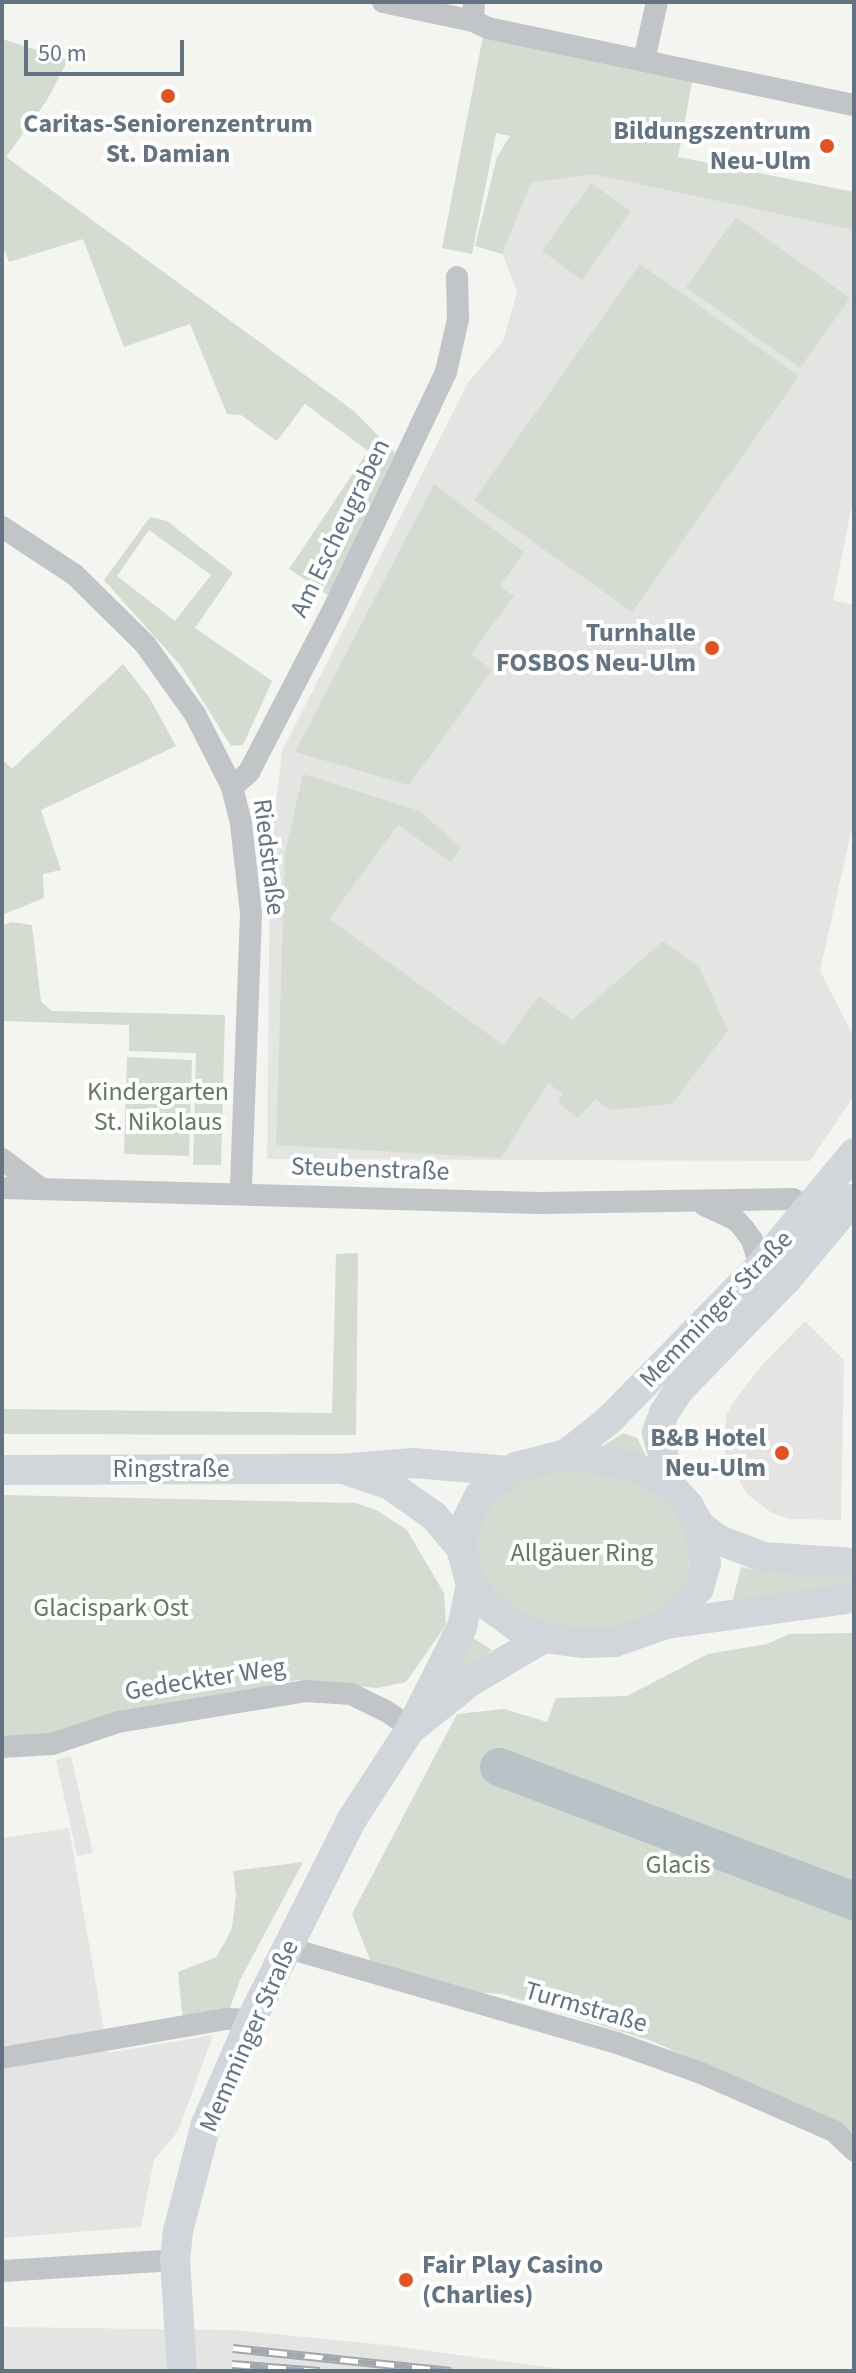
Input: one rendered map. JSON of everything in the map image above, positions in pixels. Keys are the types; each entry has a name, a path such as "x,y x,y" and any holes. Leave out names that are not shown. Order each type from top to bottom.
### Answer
{"main road":[{"name":"Memminger Straße","path":"672,1487 657,1433 664,1413 679,1390 819,1221 854,1153"},
{"name":"Memminger Straße","path":"566,1454 609,1420 760,1266 854,1199"},
{"path":"854,1563 763,1557 719,1540 699,1525 672,1487 635,1467 566,1454 510,1471 494,1481 471,1509 461,1548 471,1585 490,1607 516,1626 544,1638 584,1643 615,1642 666,1624 854,1598"},
{"name":"Ringstraße","path":"2,1470 339,1469 413,1463 510,1471"},
{"name":"Ringstraße","path":"339,1469 390,1485 434,1516 461,1548"},
{"path":"666,1624 699,1588 706,1563 699,1525"},
{"name":"Memminger Straße","path":"182,2371 175,2260 183,2208 206,2124 251,2020 352,1819 411,1728 462,1627 471,1585"},
{"name":"Memminger Straße","path":"411,1728 471,1681 544,1638"}],"street":[{"path":"383,2 478,17 644,60 854,105"},
{"path":"644,60 657,2"},
{"name":"Am Escheugraben","path":"232,787 249,772 333,610 446,372 458,319 457,277"},
{"name":"Riedstraße","path":"2,527 75,575 145,644 195,714 232,787 241,824 251,913 241,1192"},
{"path":"2,1159 39,1187"},
{"name":"Steubenstraße","path":"2,1188 241,1192 540,1203 699,1203 793,1199 819,1221"},
{"name":"Steubenstraße","path":"699,1203 736,1220 752,1240 760,1266"},
{"name":"Gedeckter Weg","path":"2,1747 52,1744 118,1722 306,1691 351,1694 386,1711 411,1728"},
{"name":"Turmstraße","path":"288,1948 631,2048 701,2073 834,2131 854,2150"},
{"path":"2,2058 226,2019 251,2020"},
{"path":"2,2271 175,2260"}],"shaded area":[{"path":"527,159 854,227 854,495 833,600 854,605 854,819 820,971 854,1037 854,1096 810,1161 267,1159 270,856 282,751 468,383 503,341 517,292 496,237"},
{"path":"805,1321 844,1360 841,1520 790,1519 772,1513 747,1494 725,1456 726,1415 733,1403 762,1365"},
{"path":"71,1756 93,1853 77,1856 56,1760"},
{"path":"69,1828 108,2053 213,2035 178,2131 154,2160 141,2227 2,2238 2,1838"},
{"path":"2,2327 233,2330 386,2345 576,2371 2,2371"}],"green space":[{"path":"484,31 694,72 678,157 854,192 854,230 592,174 531,183 502,254 475,246 497,157 510,136 496,133 472,254 442,248"},
{"path":"2,39 68,60 47,100 6,157 354,411 395,453 328,595 289,569 368,451 305,404 277,441 241,415 227,414 190,324 124,347 83,239 9,262 2,244"},
{"path":"591,183 631,211 582,280 542,251"},
{"path":"736,217 850,298 800,368 686,287"},
{"path":"640,264 799,376 632,612 474,500"},
{"path":"434,484 524,552 500,586 514,596 471,654 492,670 409,785 295,752"},
{"path":"150,517 167,521 233,573 195,628 272,681 243,745 231,746 181,666 104,580","holes":["149,530 211,575 175,621 117,576"]},
{"path":"123,664 149,697 176,746 41,810 61,870 43,874 44,898 2,915 2,759 12,769"},
{"path":"303,774 420,811 461,848 451,862 398,825 329,919 503,1045 539,996 572,1020 663,941 699,967 728,1030 672,1104 610,1110 595,1099 578,1118 558,1102 563,1094 548,1083 501,1158 276,1145 285,853"},
{"path":"11,922 32,925 41,1002 52,1011 225,1015 221,1165 193,1165 196,1053 129,1051 129,1025 2,1021 2,926"},
{"name":"Kindergarten St. Nikolaus","path":"127,1057 192,1060 189,1156 124,1154"},
{"path":"358,1253 356,1435 2,1434 2,1409 332,1413 336,1254"},
{"path":"623,1433 637,1438 653,1470 597,1450"},
{"name":"Allgäuer Ring","path":"560,1467 648,1482 682,1512 693,1550 684,1586 663,1612 604,1638 533,1629 484,1590 471,1534 505,1484"},
{"name":"Glacispark Ost","path":"2,1495 356,1503 376,1510 407,1530 444,1593 446,1625 406,1682 377,1688 296,1680 52,1741 2,1743"},
{"path":"741,1567 772,1573 854,1571 854,1590 732,1603"},
{"name":"Glacis","path":"854,1633 854,2137 844,2128 652,2041 502,1994 456,1991 371,1962 352,1914 457,1714 504,1709 547,1722 556,1698 627,1696 708,1654 767,1644 789,1634"},
{"path":"467,1634 492,1650 444,1687"},
{"path":"303,1862 240,1980 226,2019 183,2021 178,1972 216,1957 225,1942 232,1928 236,1895 233,1871"}],"waterway":[{"path":"499,1767 854,1901"}],"railway":[{"path":"233,2348 451,2371"},
{"path":"232,2364 320,2371"}],"place":[{"name":"Caritas-Seniorenzentrum St. Damian","path":"168,96"},
{"name":"Bildungszentrum Neu-Ulm","path":"827,146"},
{"name":"Turnhalle FOSBOS Neu-Ulm","path":"712,648"},
{"name":"B&B Hotel Neu-Ulm","path":"782,1453"},
{"name":"Fair Play Casino (Charlies)","path":"406,2280"}]}
